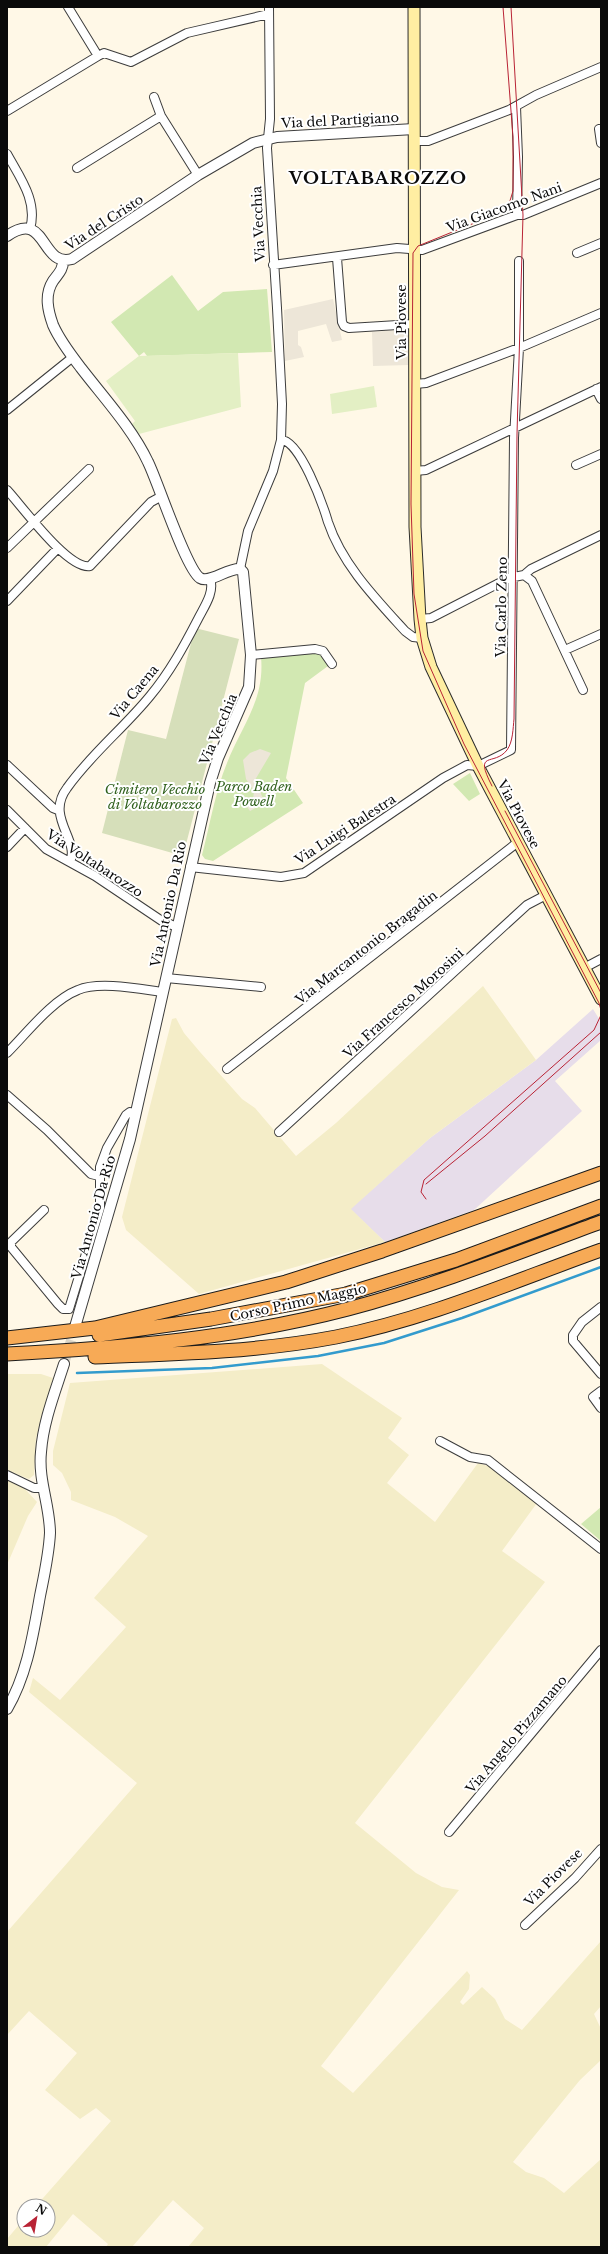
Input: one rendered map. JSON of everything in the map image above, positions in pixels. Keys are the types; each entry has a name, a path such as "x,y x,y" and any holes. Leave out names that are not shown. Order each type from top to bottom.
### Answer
{"highway":[{"path":"7,1339 95,1328 286,1282 334,1268 601,1173"},
{"name":"Corso Primo Maggio","path":"7,1339 90,1336 181,1324 346,1294 456,1260 601,1206"},
{"name":"Corso Primo Maggio","path":"7,1355 98,1349 192,1338 265,1326 347,1309 460,1274 601,1222"},
{"path":"7,1355 59,1358 184,1354 288,1344 336,1337 431,1312 601,1250"}],"main road":[{"name":"Via Piovese","path":"414,7 414,384 416,558 422,638 431,667 478,766 601,999"}],"street":[{"path":"68,7 98,56"},
{"path":"7,111 98,56 104,54 131,62 187,33 269,10"},
{"name":"Via Vecchia","path":"196,836 214,770 249,687 251,655 244,574 240,569 248,531 273,471 281,440 282,404 269,207 269,10"},
{"path":"414,141 428,141 516,107 536,95 601,67"},
{"path":"154,97 161,116 198,175"},
{"path":"516,107 518,157 517,215"},
{"path":"77,168 161,116"},
{"name":"Via del Partigiano","path":"268,138 414,129"},
{"path":"599,129 601,143"},
{"name":"Via del Cristo","path":"30,229 40,236 54,256 63,260 72,259 198,175 240,149 268,138"},
{"path":"7,154 30,200 32,220 30,229 19,229 7,236"},
{"name":"Via Giacomo Nani","path":"273,265 337,258 396,248 415,248 422,250 517,215 523,215 601,183"},
{"path":"577,253 601,244"},
{"path":"337,258 342,322 344,326 349,328 414,324"},
{"path":"63,260 63,268 49,288 47,302 53,325 73,357 137,442 148,460 185,553 195,573 200,578 210,580 228,570 240,569"},
{"name":"Via Carlo Zeno","path":"478,766 511,750 515,428 519,348 519,261"},
{"path":"414,384 426,383 519,348 601,313"},
{"path":"7,410 73,357"},
{"path":"416,471 426,470 599,388 601,399"},
{"path":"281,440 290,443 304,464 320,496 329,524 347,562 405,631 413,637 422,638"},
{"path":"576,465 601,454"},
{"path":"7,548 89,469"},
{"path":"7,490 58,548 74,562 83,566 90,566 129,524 152,502 162,496"},
{"path":"524,576 531,569 601,535"},
{"path":"7,601 58,548"},
{"path":"420,618 431,618 513,576 524,576 532,581 583,690"},
{"name":"Via Caena","path":"58,810 62,795 77,774 150,696 175,662 212,589 210,580"},
{"path":"565,650 601,634"},
{"path":"251,655 315,649 323,651 332,664"},
{"path":"7,765 53,808 58,810 70,848 70,862"},
{"name":"Via Luigi Balestra","path":"190,867 281,877 295,876 304,873 443,778 467,765 478,766"},
{"name":"Via Voltabarozzo","path":"7,810 46,849 95,876 162,920 177,927"},
{"path":"7,847 25,828"},
{"name":"Via Antonio Da Rio","path":"75,1327 115,1192 136,1114 196,836"},
{"name":"Via Marcantonio Bragadin","path":"226,1069 258,1047 518,842"},
{"name":"Via Francesco Morosini","path":"278,1132 527,906 546,895"},
{"path":"584,968 601,960"},
{"name":"Via Antonio Da Rio","path":"166,978 261,987"},
{"path":"7,1053 58,1002 78,990 95,986 110,986 163,992"},
{"path":"7,1095 47,1130 91,1174 99,1176"},
{"name":"Via Antonio Da Rio","path":"44,1210 11,1242 11,1248 58,1304 63,1309 70,1309 102,1199 99,1176 100,1167 107,1148 126,1115 130,1112 136,1114"},
{"path":"601,1307 582,1322 573,1335 574,1341 601,1374"},
{"path":"7,1709 20,1684 27,1661 45,1572 50,1533 42,1488 41,1452 44,1432 64,1364"},
{"path":"601,1391 593,1398 601,1408"},
{"path":"440,1441 470,1457 488,1460 601,1549"},
{"path":"7,1476 34,1488 42,1488"},
{"name":"Via Angelo Pizzamano","path":"449,1832 601,1650"},
{"name":"Via Piovese","path":"525,1925 575,1878 601,1849"}],"shaded area":[{"path":"333,299 342,340 332,342 326,324 298,331 298,345 301,347 304,357 285,361 284,310"},
{"path":"409,329 409,365 373,366 372,332"},
{"path":"260,749 271,753 255,780 265,803 250,811 245,804 253,800 254,791 246,779 243,760 250,753"},
{"path":"483,986 536,1060 430,1138 351,1209 385,1242 199,1294 126,1230 122,1217 172,1019 176,1018 184,1033 200,1052 242,1099 255,1108 296,1156 336,1123"},
{"path":"593,1009 601,1022 601,1040 555,1081 582,1111 474,1210 385,1242 350,1209 430,1138 536,1060"},
{"path":"322,1364 402,1418 388,1438 409,1455 387,1483 435,1522 478,1463 491,1467 537,1503 502,1551 545,1582 355,1823 416,1873 442,1887 459,1890 321,2066 353,2093 467,1971 470,1975 469,1989 460,2002 463,2005 482,1987 495,1999 505,2019 522,2030 601,1941 601,2006 594,2014 601,2029 601,2060 580,2080 513,2162 526,2172 544,2178 564,2193 601,2159 601,2247 188,2247 204,2228 173,2200 132,2247 106,2247 108,2244 73,2214 56,2235 56,2198 43,2198 111,2121 96,2108 80,2119 45,2090 77,2053 29,2011 7,2035 7,1932 137,1783 29,1692 33,1678 60,1700 126,1627 94,1598 148,1536 115,1517 71,1500 71,1492 62,1473 53,1465 53,1451 70,1383"},
{"path":"7,1374 41,1374 53,1378 36,1438 34,1475 29,1479 7,1470"},
{"path":"7,1478 24,1488 37,1502 28,1516 7,1565"},
{"path":"16,2228 16,2238 53,2238 46,2247 7,2247 7,2239"}],"green space":[{"path":"172,275 198,311 223,292 267,289 272,352 147,356 144,352 139,356 111,322"},
{"path":"238,353 241,407 139,434 132,424 135,421 106,381 139,356"},
{"path":"374,386 377,407 332,414 330,394"},
{"name":"Cimitero Vecchio di Voltabarozzo","path":"195,628 239,639 183,856 102,833 128,730 166,739"},
{"name":"Parco Baden Powell","path":"315,652 322,655 328,666 305,683 286,778 303,803 213,861 205,859 202,855 219,785 233,749 256,699 261,672 261,657"},
{"path":"470,773 480,794 469,801 453,784"},
{"path":"601,1507 601,1541 581,1524"}],"waterway":[{"path":"77,1373 212,1368 318,1356 384,1343 462,1318 601,1267"}],"tunnel":[{"path":"64,1364 75,1327"}],"tram line":[{"path":"503,7 513,137 513,191 509,204 494,215 418,246 413,253 411,504 414,594 423,651 464,744 599,1003 601,1010"},
{"path":"492,786 484,767 485,763 488,760 502,755 509,747 512,739 514,719 517,434 523,215 511,7"},
{"path":"505,811 601,993"},
{"path":"426,1199 421,1192 424,1180 594,1030 601,1015"},
{"path":"426,1184 485,1136 601,1032"}],"district":[{"name":"VOLTABAROZZO","path":"378,178"}]}
